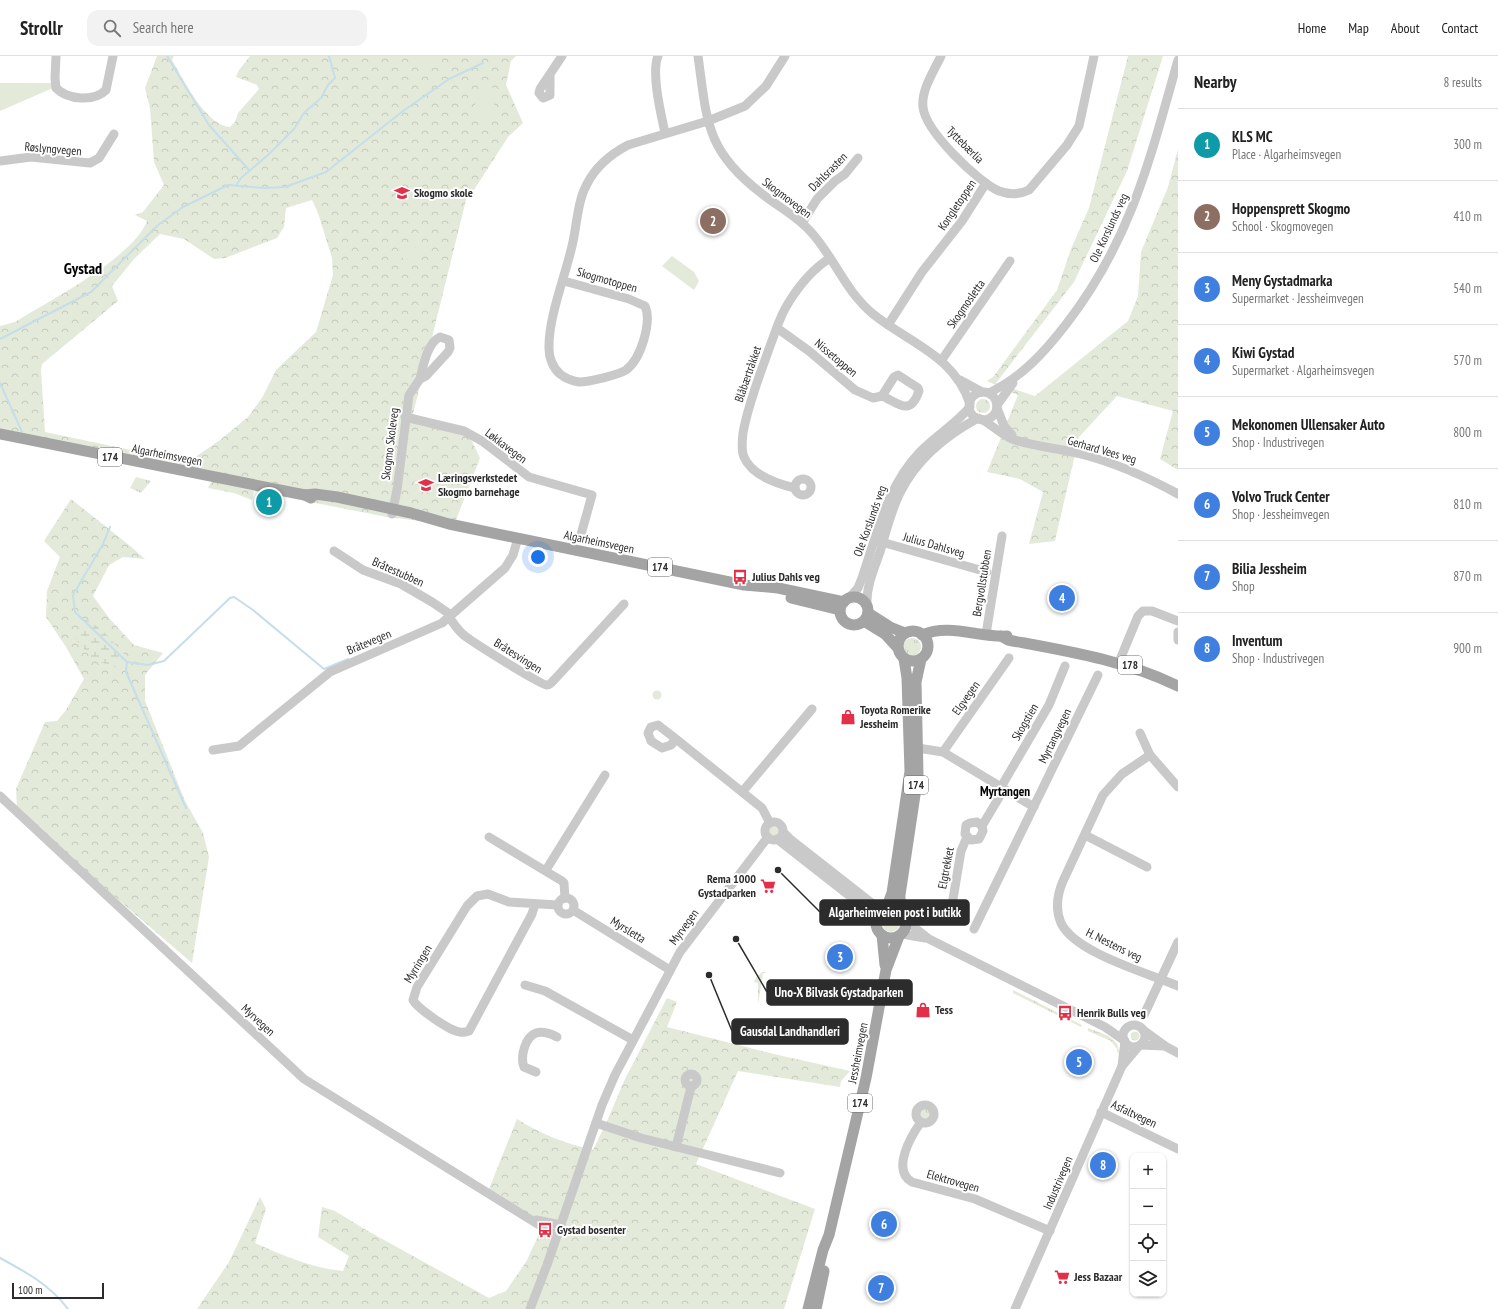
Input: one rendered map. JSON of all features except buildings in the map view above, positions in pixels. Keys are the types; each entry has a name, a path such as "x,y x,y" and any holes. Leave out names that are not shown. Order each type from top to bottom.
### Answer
{"main road":[{"name":"Algarheimsvegen","path":"0,434 305,495 315,494 337,497 392,512 449,524 744,585 778,588 845,603"},
{"name":"174","path":"845,603 859,598 866,613 897,647 899,654 904,659 907,678 910,771 892,893 884,910 876,921 877,929 882,935"},
{"path":"845,603 843,619 850,624 858,624 866,613"},
{"name":"174","path":"866,613 890,627 905,633 912,631 922,634"},
{"name":"178","path":"922,634 939,631 970,631 1001,636 1008,640 1119,662 1144,670 1178,686"},
{"name":"178","path":"928,648 933,642 953,632"},
{"path":"897,647 899,639 905,633"},
{"path":"922,634 928,648"},
{"name":"174","path":"900,911 900,895 915,804 918,748 916,682 921,659 928,648"},
{"path":"904,659 913,662 921,659"},
{"path":"884,910 896,908 900,911 906,921"},
{"name":"174","path":"900,935 906,928 906,921"},
{"path":"882,935 890,938 900,935"},
{"name":"Jessheimvegen","path":"882,935 886,970"},
{"name":"Jessheimvegen","path":"808,1309 821,1256 829,1235 866,1078 886,970 900,935"},
{"name":"Jessheimvegen","path":"816,1309 828,1252 829,1235"}],"street":[{"path":"56,56 56,88 68,96 89,98 96,97 106,90 113,56"},
{"path":"550,75 562,56"},
{"path":"658,56 656,62 657,77 665,132"},
{"name":"Skogmovegen","path":"698,56 701,90 708,121 715,141 730,166 754,188 802,223 817,239 847,286 859,301 888,325 941,361 960,380 986,393"},
{"name":"Skogmotoppen","path":"564,281 630,298 645,306 648,312 648,322 644,338 638,353 627,369 619,373 579,382 564,377 554,367 549,351 550,336 583,195 592,175 617,151 628,145 665,132 708,121 745,106 766,86 785,56"},
{"name":"Tyttebærlia","path":"941,56 925,92 923,100 924,114 943,143 986,183"},
{"name":"Kongletoppen","path":"888,325 916,280 962,221 986,183 998,190 1013,194 1022,194 1029,190 1038,181 1073,137 1079,126 1094,56"},
{"name":"Ole Korslunds veg","path":"997,406 1014,380 1060,333 1093,287 1113,252 1126,225 1146,173 1178,60"},
{"name":"Røslyngvegen","path":"0,161 31,157 90,163 99,158 114,134"},
{"name":"Dahlsrasten","path":"802,223 817,199 835,181 845,174 858,158"},
{"name":"Blåbærtråkket","path":"795,488 767,478 754,469 745,459 742,448 742,435 749,407 777,328 788,303 800,285 810,274 830,258"},
{"name":"Skogmosletta","path":"941,361 1010,261"},
{"name":"Nissetoppen","path":"777,328 809,351 855,390 873,398 882,396"},
{"name":"Skogmo Skoleveg","path":"392,512 397,490 405,417 409,395 420,380"},
{"name":"Skogmovegen","path":"960,380 970,405"},
{"name":"Ole Korslunds veg","path":"986,393 1014,380"},
{"path":"997,406 992,417 980,419 972,414 970,405 973,397 986,393 995,398 1004,426 1014,440"},
{"name":"Ole Korslunds veg","path":"866,613 867,590 888,501 907,467 921,451 959,419 970,405"},
{"name":"Løkkavegen","path":"405,417 464,431 482,441 523,474 544,482 592,495 580,538"},
{"name":"Ole Korslunds veg","path":"845,603 858,588 901,492 917,467 937,447 963,426 980,419"},
{"name":"Gerhard Vees veg","path":"980,419 1014,440 1025,444 1070,452 1102,460 1146,476 1178,494"},
{"name":"Bergvollstubben","path":"986,634 1002,536"},
{"name":"Bråtevegen","path":"213,750 239,746 330,672 435,626 450,616 505,568 514,555 518,538"},
{"name":"Julius Dahlsveg","path":"879,542 987,572"},
{"name":"Bråtestubben","path":"334,551 363,570 400,584 413,591 450,616"},
{"name":"Bråtesvingen","path":"450,616 465,636 518,669 528,677 546,685 550,684 554,680 624,604"},
{"path":"1119,662 1138,616 1143,611 1152,611 1178,621"},
{"path":"1178,632 1178,640"},
{"name":"Elgvegen","path":"943,752 1009,658"},
{"name":"Skogstien","path":"1003,788 1049,705 1065,666"},
{"name":"Myrtangvegen","path":"974,929 1098,675"},
{"path":"743,791 812,709"},
{"path":"1140,733 1150,755 1178,787"},
{"path":"676,739 743,791 762,808 770,823"},
{"path":"918,748 943,752 1034,807"},
{"name":"H. Nestens veg","path":"1150,755 1131,767 1109,787 1099,804 1063,881 1058,896 1058,910 1061,923 1069,934 1084,946 1130,968 1178,986"},
{"path":"546,870 605,775"},
{"name":"Elgtrekket","path":"967,837 975,840 979,839 982,835 982,826 1003,788"},
{"name":"Myrvegen","path":"0,796 304,1079 557,1236"},
{"path":"770,823 775,822 780,824 783,832 790,839 884,910"},
{"name":"Elgtrekket","path":"952,905 962,845 967,837 965,829 970,823 977,822 982,826"},
{"path":"770,823 766,830 772,838 865,908 876,921"},
{"path":"772,838 781,837 783,832"},
{"path":"1084,835 1147,867"},
{"path":"489,837 546,870 564,884 565,898"},
{"name":"Myrvegen","path":"530,1309 540,1286 610,1084 685,944 772,838"},
{"name":"Myrringen","path":"534,904 532,914 469,1031 455,1031 418,1008 413,1000 417,987 467,906 477,896 488,894 509,902 557,905"},
{"path":"565,898 573,902 573,910 569,914 563,914 559,911 557,905 561,899 565,898"},
{"name":"Myrsletta","path":"573,910 670,970"},
{"path":"906,921 929,939 1105,1027 1131,1046 1165,1046"},
{"path":"900,935 929,939"},
{"path":"1144,1015 1178,942"},
{"path":"525,985 545,991 633,1040"},
{"path":"1105,1027 1137,1026 1165,1046 1178,1053"},
{"path":"1125,1041 1124,1034 1129,1027"},
{"path":"1139,1046 1145,1039 1142,1030"},
{"path":"536,1072 524,1066 522,1062 528,1042 534,1035 539,1033 557,1037"},
{"name":"Industrivegen","path":"1122,1066 1125,1041"},
{"name":"Industrivegen","path":"1015,1309 1122,1066 1139,1046"},
{"path":"676,1147 691,1086"},
{"name":"Asfaltvegen","path":"1101,1112 1178,1149"},
{"name":"Elektrovegen","path":"921,1122 910,1139 906,1150 902,1170 905,1178 912,1182 975,1199 1050,1231"},
{"path":"596,1123 626,1134 780,1173"},
{"name":"Myrvegen","path":"532,1220 561,1225"}],"green space":[{"path":"157,56 174,56 172,60 196,100 212,119 221,125 230,127 235,122 238,113 259,89 257,85 236,77 239,70 250,56 516,56 511,61 506,85 523,123 508,137 472,193 468,192 413,414 467,431 480,458 454,525 387,517 254,491 252,500 234,493 208,488 213,479 0,435 0,326 15,322 68,290 89,277 125,249 139,235 147,221 135,215 143,212 164,185 154,162 150,108 145,88","holes":["312,200 318,213 332,258 333,275 316,332 276,370 262,398 248,417 220,440 188,462 45,432 41,370 42,364 118,301 112,286 134,259 160,234 184,239 214,259 225,258 277,238 284,227 286,208"]},
{"path":"422,56 442,56 442,68 422,67"},
{"path":"1128,56 1163,56 1127,171 1074,282 996,383 1035,396 1128,321 1138,296 1141,252 1168,187 1178,149 1178,470 1160,459 1173,411 1117,396 1079,437 1055,541 1029,544 1043,492 1020,479 987,472 1018,395 987,381 993,377 1057,290 1071,249 1089,208"},
{"path":"0,83 52,83 53,88 0,111"},
{"path":"482,84 499,90 489,120 472,114"},
{"path":"380,152 389,159 379,167 376,165"},
{"path":"401,243 420,249 416,262 397,256"},
{"path":"672,256 694,272 699,281 694,290 662,266"},
{"path":"980,399 986,399 990,403 990,409 986,413 980,413 976,409 976,403"},
{"path":"136,477 151,481 141,493 130,488"},
{"path":"71,499 145,559 123,557 109,565 93,596 109,618 134,645 163,653 145,675 145,701 185,801 203,833 209,857 192,963 93,878 17,807 16,789 45,722 57,721 66,710 84,679 66,647 46,617 47,591 60,557 44,541"},
{"path":"86,619 103,631 125,655 118,668 94,660 72,635"},
{"path":"912,638 919,640 921,647 919,654 912,656 905,654 903,647 905,640"},
{"path":"655,691 659,691 661,695 659,699 655,699 653,697 653,693"},
{"path":"772,827 776,827 778,831 776,835 772,835 770,833 770,829"},
{"path":"891,914 898,916 900,923 898,930 891,932 884,930 882,923 884,916"},
{"path":"763,972 767,972 763,973 758,1004 758,983 754,982 757,976"},
{"path":"1013,990 1082,1025 1081,1027 1013,993"},
{"path":"667,998 677,1002 667,1027 778,1055 850,1071 841,1081 840,1087 738,1071 696,1164 815,1209 784,1309 197,1309 229,1262 260,1197 266,1209 255,1243 287,1257 320,1267 343,1271 349,1256 318,1237 322,1207 335,1211 366,1230 489,1298 506,1291 526,1262 541,1230 489,1189 517,1119 554,1138 593,1150 624,1081"},
{"path":"1088,1028 1104,1034 1114,1040 1119,1049 1118,1055 1117,1049 1111,1041 1088,1031"},
{"path":"1133,1032 1137,1032 1139,1036 1137,1040 1133,1040 1131,1038 1131,1034"},
{"path":"923,1109 927,1109 930,1114 927,1119 923,1119 920,1116 920,1112"}],"waterway":[{"path":"167,56 209,125 249,170"},
{"path":"237,184 241,178 268,155 294,129 304,113 321,98 328,85 335,78 329,56"},
{"path":"0,339 91,292 158,225 183,207 228,185 264,188 285,187 326,172 403,111 449,79 483,63"},
{"path":"0,383 22,432"},
{"path":"110,527 103,544 73,595 75,612 127,662 148,665 164,661 230,598 234,597 253,610 324,669 348,659"},
{"path":"127,662 126,672 186,808"},
{"path":"0,1258 28,1274 45,1286 61,1300 68,1309"}],"place":[{"name":"Skogmo skole","path":"402,193"},
{"name":"Hoppensprett Skogmo","path":"713,221"},
{"name":"Læringsverkstedet Skogmo barnehage","path":"426,485"},
{"name":"KLS MC","path":"269,502"},
{"name":"Julius Dahls veg","path":"740,577"},
{"name":"Kiwi Gystad","path":"1062,598"},
{"name":"Toyota Romerike Jessheim","path":"848,717"},
{"name":"Algarheimveien post i butikk","path":"778,870"},
{"name":"Rema 1000 Gystadparken","path":"768,886"},
{"name":"Uno-X Bilvask Gystadparken","path":"736,939"},
{"name":"Meny Gystadmarka","path":"840,957"},
{"name":"Gausdal Landhandleri","path":"709,975"},
{"name":"Tess","path":"923,1010"},
{"name":"Henrik Bulls veg","path":"1065,1013"},
{"name":"Mekonomen Ullensaker Auto","path":"1079,1062"},
{"name":"Inventum","path":"1103,1165"},
{"name":"Volvo Truck Center","path":"884,1224"},
{"name":"Gystad bosenter","path":"545,1230"},
{"name":"Jess Bazaar","path":"1062,1277"},
{"name":"Bilia Jessheim","path":"881,1288"}],"district":[{"name":"Gystad","path":"83,268"},
{"name":"Myrtangen","path":"1005,791"}]}
